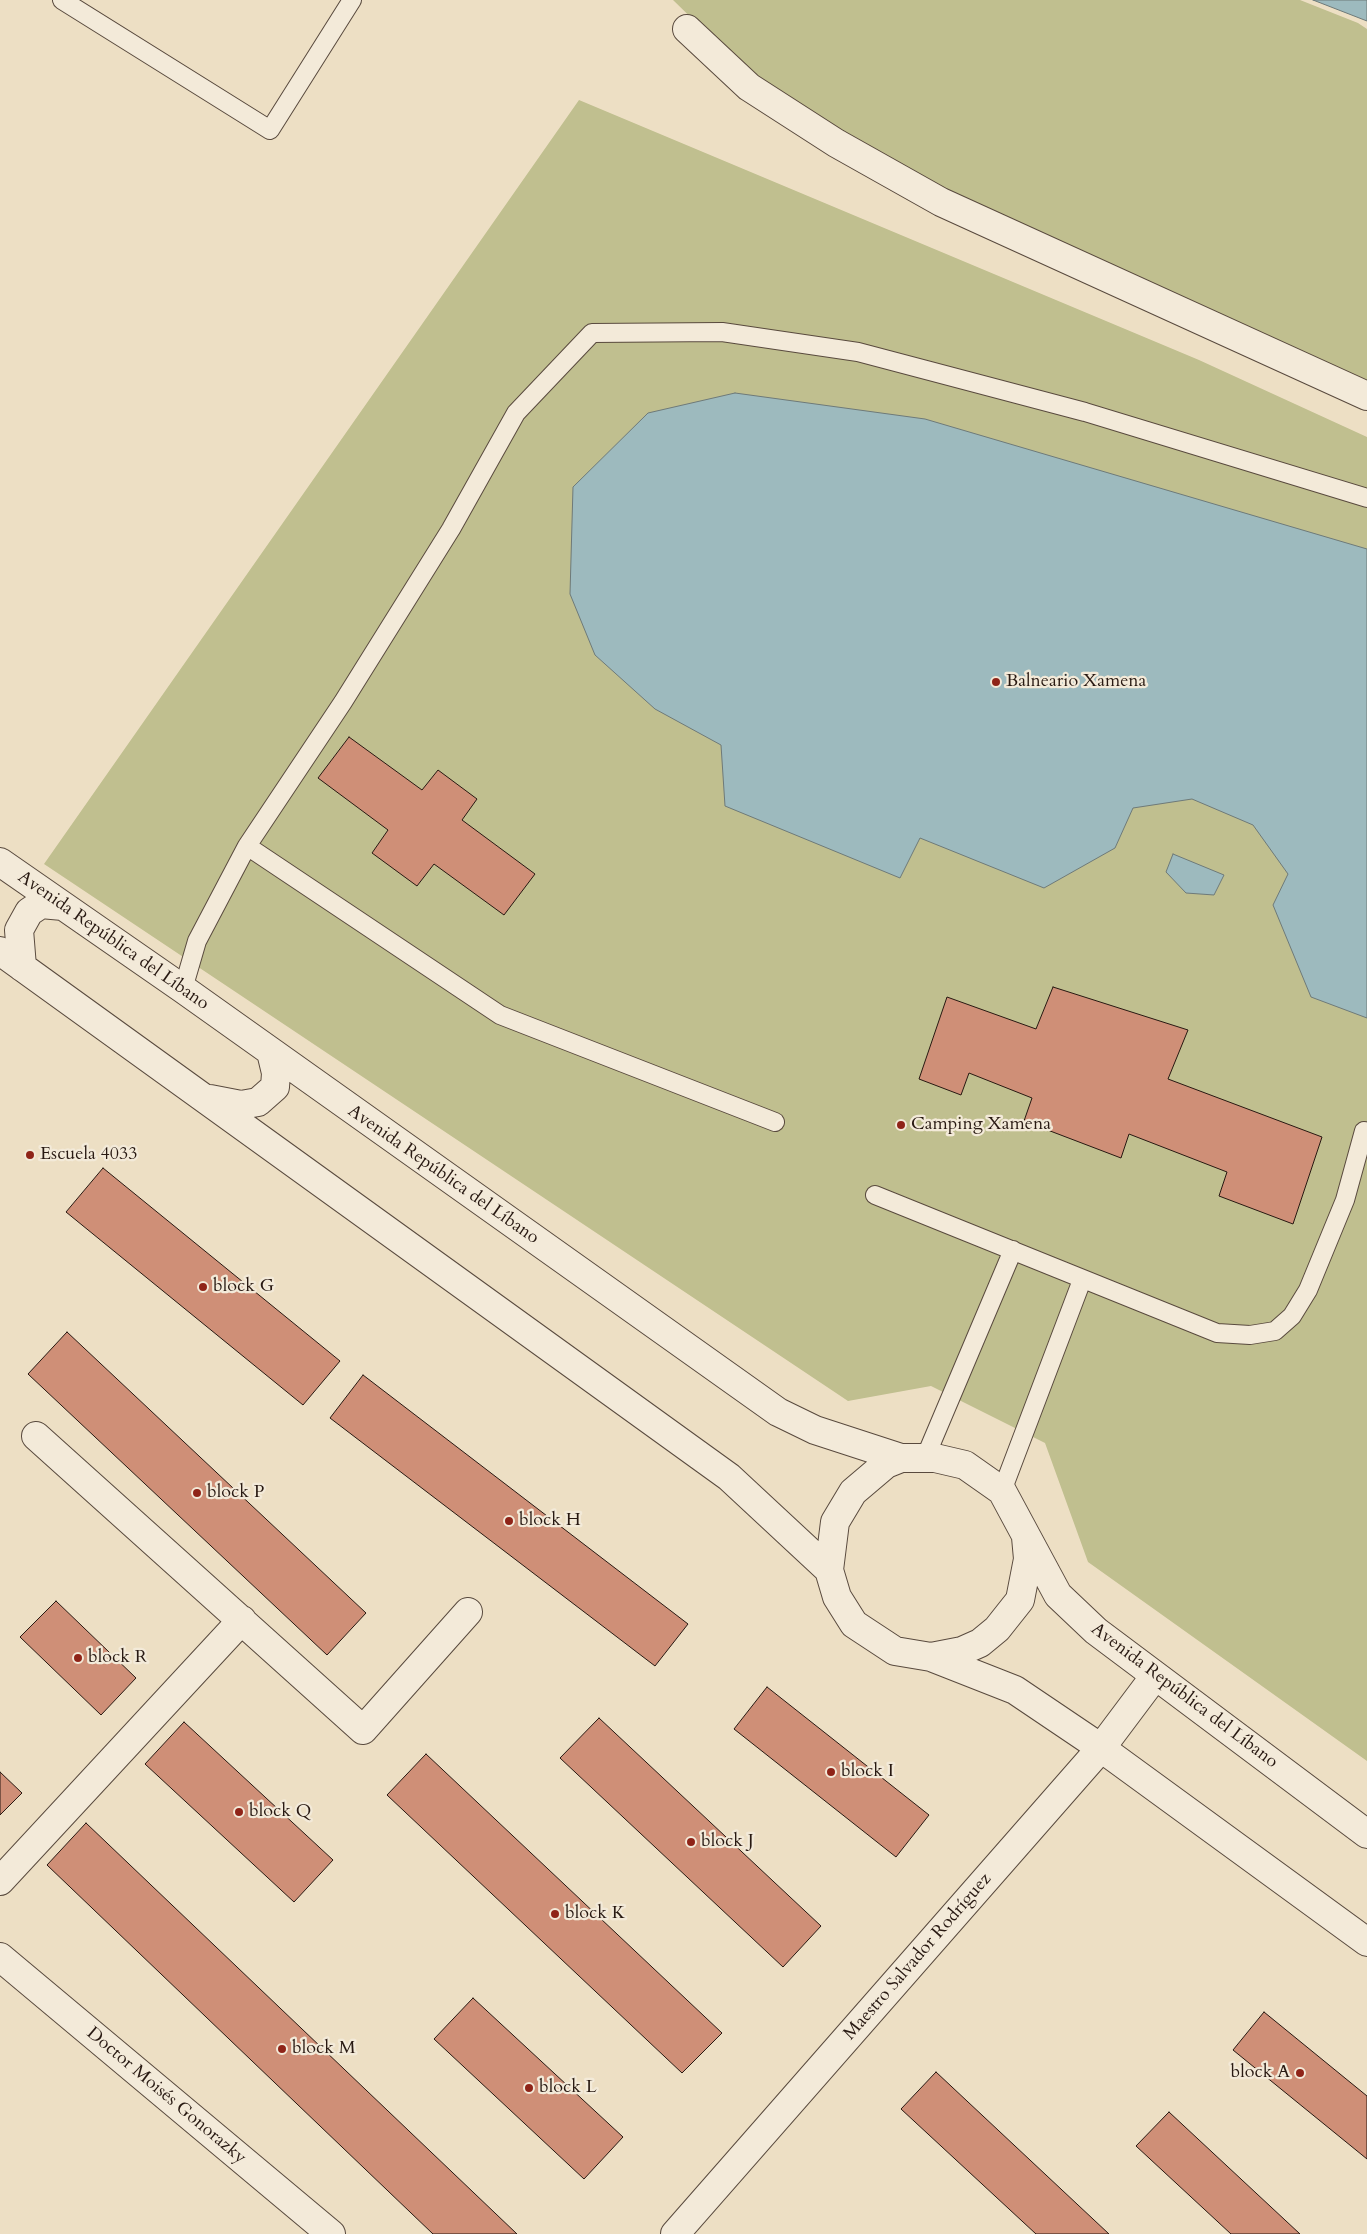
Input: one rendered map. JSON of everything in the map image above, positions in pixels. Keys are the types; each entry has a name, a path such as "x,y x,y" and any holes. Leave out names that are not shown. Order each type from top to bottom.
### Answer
{"street":[{"path":"687,29 750,87 836,142 940,202 1367,396"},
{"name":"Avenida República del Líbano","path":"0,862 183,989 778,1412 815,1430 913,1458 965,1465 1002,1491 1058,1595 1096,1631 1367,1834"},
{"path":"22,967 19,930 29,912 41,904 63,906"},
{"path":"0,951 729,1477 829,1570"},
{"path":"203,1098 241,1105 258,1102 275,1087 276,1073 271,1052"},
{"path":"36,1436 363,1730 468,1612"},
{"path":"913,1458 886,1464 853,1492 834,1522 829,1570 836,1597 854,1624 895,1651 931,1657 1015,1690 1102,1748 1367,1942"},
{"path":"931,1657 962,1651 980,1643 997,1629 1020,1600 1028,1559 1026,1536"},
{"path":"0,1881 242,1620"},
{"name":"Maestro Salvador Rodríguez","path":"675,2234 1102,1748 1155,1676"},
{"name":"Doctor Moisés Gonorazky","path":"0,1957 331,2234"}],"lane":[{"path":"62,0 270,130 352,0"},
{"path":"183,989 197,941 247,846 343,702 451,529 516,413 592,333 722,332 858,352 1085,412 1367,498"},
{"path":"247,846 500,1015 775,1122"},
{"path":"875,1194 1082,1280 1217,1333 1250,1335 1276,1331 1292,1316 1308,1290 1345,1200 1364,1131"},
{"path":"913,1458 1013,1250"},
{"path":"1002,1491 1082,1280"}],"shaded area":[{"path":"673,0 1300,0 1358,23 1367,29 1367,384 941,192 759,84"},
{"name":"Camping Xamena","path":"579,100 1199,360 1367,437 1367,1761 1088,1562 1045,1443 931,1386 848,1401 44,864"}],"water":[{"path":"1313,0 1367,0 1367,21"},
{"name":"Balneario Xamena","path":"735,393 925,419 1367,549 1367,1018 1311,997 1273,905 1288,874 1253,825 1192,799 1133,808 1115,848 1044,888 920,838 900,878 725,806 721,745 655,709 595,655 570,594 573,487 648,413"},
{"path":"1173,854 1224,875 1214,895 1186,893 1166,872"}],"building":[{"path":"349,737 422,790 438,770 477,799 462,820 535,874 504,915 434,864 417,886 372,853 388,830 318,778"},
{"path":"1053,987 1188,1030 1168,1079 1322,1137 1293,1224 1219,1196 1227,1172 1129,1134 1121,1158 1024,1121 1032,1098 969,1073 961,1095 919,1079 947,997 1036,1029"},
{"name":"block G","path":"103,1168 340,1361 303,1405 66,1212"},
{"name":"block P","path":"67,1332 366,1613 327,1655 28,1374"},
{"name":"block H","path":"363,1375 688,1624 655,1666 330,1418"},
{"name":"block R","path":"56,1601 136,1678 101,1715 20,1637"},
{"name":"block I","path":"767,1687 929,1815 896,1857 734,1729"},
{"name":"block J","path":"599,1718 821,1926 783,1967 560,1758"},
{"name":"block Q","path":"184,1722 333,1860 294,1902 145,1764"},
{"name":"block K","path":"426,1754 722,2033 682,2073 387,1795"},
{"path":"0,1772 22,1793 0,1815"},
{"name":"block M","path":"86,1823 517,2234 433,2234 47,1865"},
{"name":"block L","path":"473,1998 623,2137 584,2179 434,2039"},
{"name":"block A","path":"1264,2012 1367,2096 1367,2159 1233,2050"},
{"path":"936,2072 1109,2234 1036,2234 901,2109"},
{"path":"1169,2112 1300,2234 1231,2234 1136,2146"}],"place":[{"name":"Balneario Xamena","path":"996,682"},
{"name":"Camping Xamena","path":"901,1125"},
{"name":"Escuela 4033","path":"30,1155"},
{"name":"block G","path":"203,1287"},
{"name":"block P","path":"197,1493"},
{"name":"block H","path":"509,1521"},
{"name":"block R","path":"78,1658"},
{"name":"block I","path":"831,1772"},
{"name":"block Q","path":"239,1812"},
{"name":"block J","path":"691,1842"},
{"name":"block K","path":"555,1914"},
{"name":"block M","path":"282,2049"},
{"name":"block A","path":"1300,2073"},
{"name":"block L","path":"529,2088"}]}
